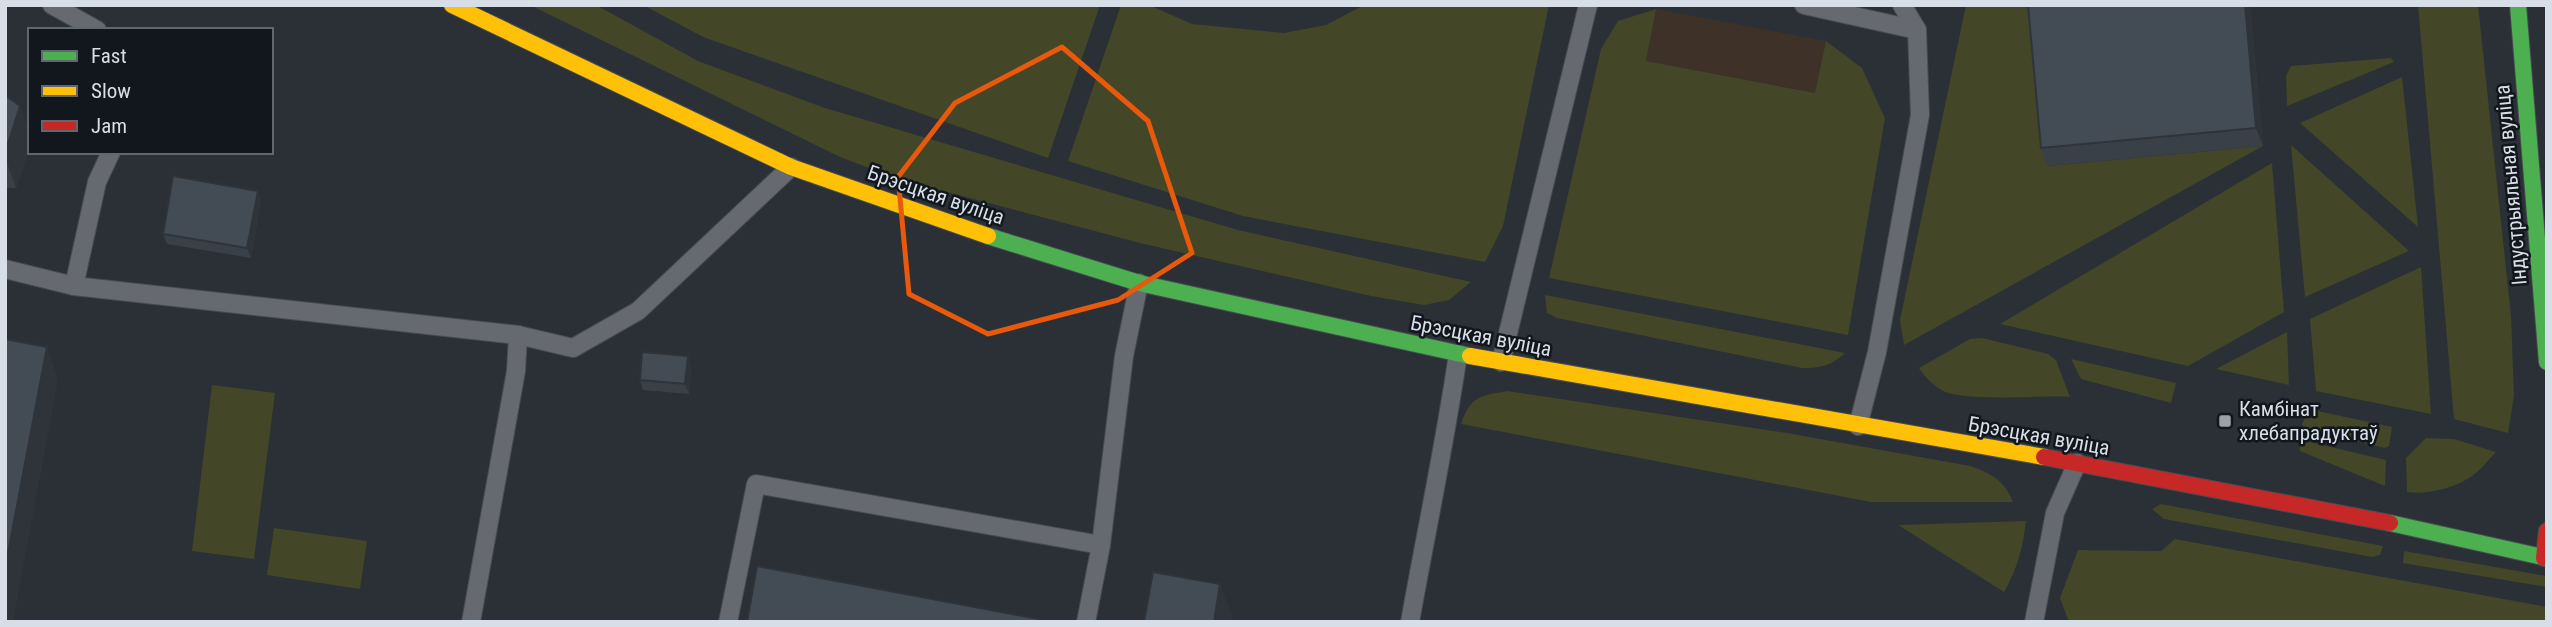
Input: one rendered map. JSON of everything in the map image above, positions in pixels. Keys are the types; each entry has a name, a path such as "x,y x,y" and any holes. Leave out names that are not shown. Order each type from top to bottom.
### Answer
{"main road":[{"name":"Брэсцкая вуліца","path":"452,5 791,167 972,231 1139,283 1458,354 2077,463 2395,524 2546,558"},
{"name":"Індустрыяльная вуліца","path":"2518,5 2547,362"},
{"path":"2546,558 2547,531"}],"lane":[{"path":"52,5 93,28"},
{"path":"1501,362 1588,5"},
{"path":"1804,5 1917,30"},
{"path":"1858,426 1877,352 1920,116 1917,30 1902,5"},
{"path":"74,286 97,182 110,154"},
{"path":"5,269 74,286 518,335 573,348 638,310 791,167"},
{"path":"1086,622 1101,545 1124,356 1139,283"},
{"path":"471,622 516,371 518,335"},
{"path":"1410,622 1445,442 1458,354"},
{"path":"2034,622 2055,513 2077,463"},
{"path":"727,622 756,484 1101,545"}],"highlighted area":[{"path":"1062,47 1148,121 1192,253 1118,300 988,334 909,294 898,177 955,103"}],"shaded area":[{"path":"1656,9 1826,41 1816,93 1646,61"}],"green space":[{"path":"530,5 596,5 698,61 825,108 1238,230 1471,282 1449,300 1424,305 1371,296 1140,243 898,179 840,157"},
{"path":"643,5 1100,5 1048,158 703,37"},
{"path":"1121,5 1149,5 1192,24 1284,33 1326,25 1364,5 1549,5 1503,226 1485,262 1243,216 1068,161"},
{"path":"1966,5 2032,5 2048,166 2263,146 1904,345 1900,320"},
{"path":"2418,5 2478,5 2511,316 2514,396 2508,433 2454,419"},
{"path":"1656,9 1646,61 1815,93 1826,41 1862,68 1885,118 1848,335 1549,278 1601,49 1618,21"},
{"path":"2391,58 2394,62 2287,106 2286,76 2291,66"},
{"path":"2402,77 2418,227 2300,123"},
{"path":"2291,145 2409,251 2305,297"},
{"path":"2272,163 2284,312 2188,366 2000,324"},
{"path":"2421,267 2431,414 2316,391 2310,319"},
{"path":"1545,295 1845,353 1825,365 1802,368 1557,318 1547,313"},
{"path":"2287,332 2289,385 2216,369"},
{"path":"1982,338 2048,354 2056,360 2070,397 1986,397 1954,394 1936,386 1919,368 1970,339"},
{"path":"2071,359 2176,383 2171,403 2081,379"},
{"path":"212,385 275,393 254,559 192,551"},
{"path":"1507,391 1787,433 1970,466 1996,478 2013,502 1871,502 1461,424 1468,408 1477,399"},
{"path":"2307,411 2392,427 2389,446 2385,448 2305,429 2302,425"},
{"path":"2426,438 2454,439 2496,452 2475,474 2458,484 2432,491 2407,492 2406,458"},
{"path":"2305,441 2386,460 2385,486 2300,451 2300,444"},
{"path":"2161,504 2383,546 2380,555 2372,557 2164,519 2152,509"},
{"path":"2026,521 2019,558 2004,592 1898,525"},
{"path":"274,528 367,541 360,589 267,575"},
{"path":"2175,539 2547,607 2547,622 2069,622 2060,598 2078,550 2161,551"},
{"path":"2404,551 2547,576 2547,587 2403,563"}],"building":[{"path":"2028,5 2245,5 2256,128 2041,148"},
{"path":"5,95 20,106 5,153"},
{"path":"173,176 258,191 247,248 163,234"},
{"path":"5,339 47,347 5,569"},
{"path":"642,352 688,356 685,384 640,380"},
{"path":"757,566 1038,619 1038,622 747,622"},
{"path":"1153,572 1220,584 1214,622 1144,622"}],"traffic: fast":[{"path":"2518,5 2547,362"},
{"path":"988,236 1139,283 1470,356"},
{"path":"2390,523 2547,558"}],"traffic: slow":[{"path":"452,5 791,167 988,236"},
{"path":"1470,356 2044,457"}],"traffic: jam":[{"path":"2044,457 2390,523"},
{"path":"2544,558 2547,531"}],"place":[{"name":"Камбінат хлебапрадуктаў","path":"2225,421"}]}
